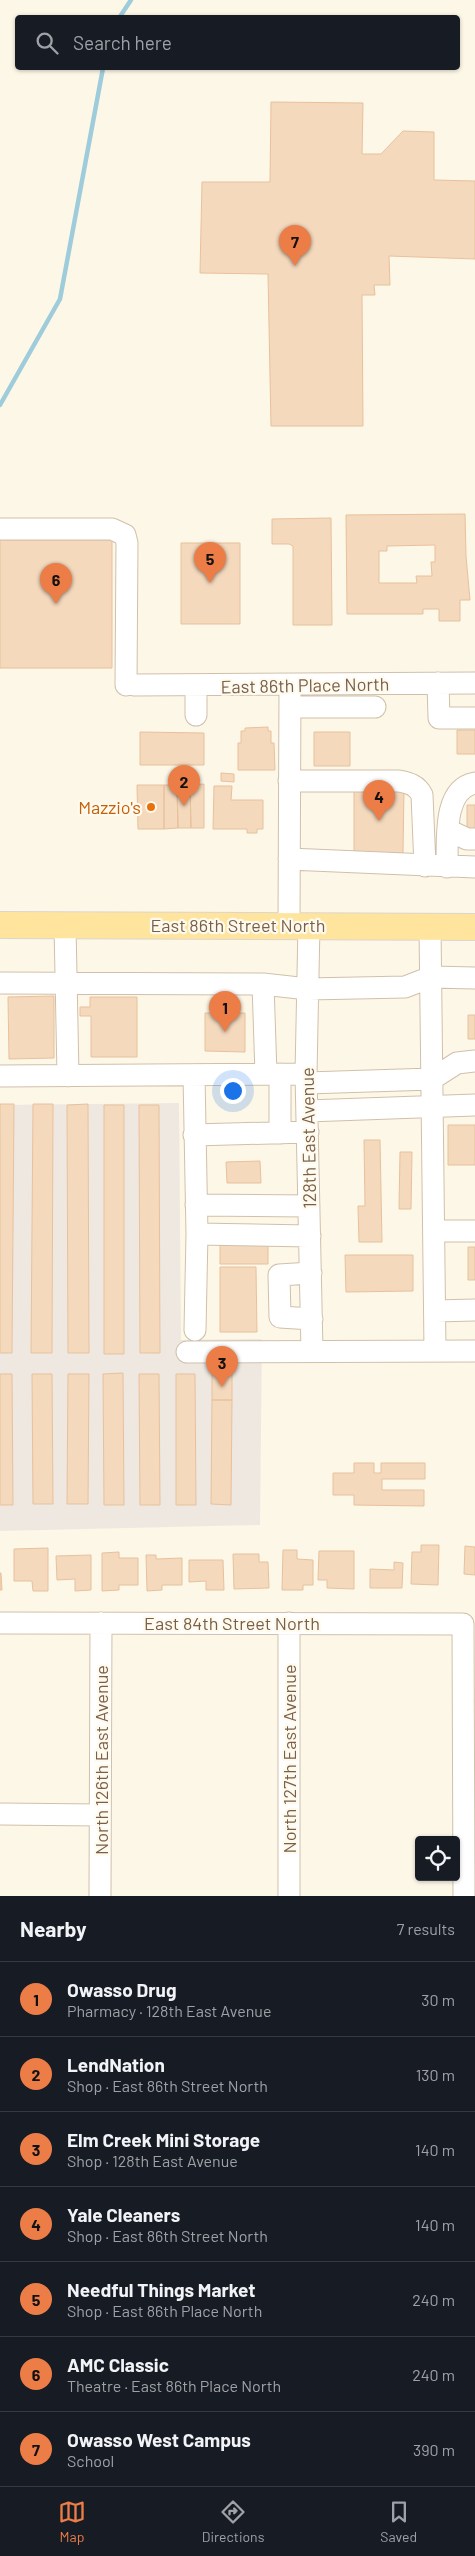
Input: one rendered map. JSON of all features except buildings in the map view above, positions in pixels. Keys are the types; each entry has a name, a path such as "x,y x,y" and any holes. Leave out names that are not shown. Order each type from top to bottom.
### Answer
{"main road":[{"name":"East 86th Street North","path":"0,926 475,926"}],"street":[{"name":"East 86th Place North","path":"0,529 112,529 125,535 127,543 130,685 290,686 475,683"},
{"path":"438,683 439,718 475,718"},
{"path":"196,685 196,715"},
{"name":"128th East Avenue","path":"290,686 289,859 308,989 307,1111 312,1352"},
{"path":"290,707 375,707"},
{"path":"289,781 399,781 410,784 418,789 422,795 436,866"},
{"path":"436,866 448,830 452,804 459,791 475,783"},
{"path":"448,830 466,839 475,839"},
{"path":"289,859 475,867"},
{"path":"65,926 68,1076"},
{"path":"430,926 435,1350"},
{"path":"0,983 263,984 308,989 405,987 430,977 475,978"},
{"path":"263,984 280,1133"},
{"path":"0,1076 273,1074 307,1078 432,1079 457,1063 475,1061"},
{"path":"194,1075 197,1234 195,1330"},
{"path":"307,1111 475,1104"},
{"path":"194,1135 308,1132"},
{"path":"196,1205 309,1206"},
{"path":"434,1231 475,1231"},
{"path":"197,1234 310,1236"},
{"path":"311,1273 279,1275 280,1317 312,1319"},
{"path":"435,1311 475,1310"},
{"path":"187,1352 475,1351"},
{"name":"East 84th Street North","path":"0,1623 463,1624 469,1724"},
{"name":"North 126th East Avenue","path":"100,1896 101,1623"},
{"name":"North 127th East Avenue","path":"289,1623 289,1896"},
{"path":"464,1896 469,1724"},
{"path":"0,1814 100,1815"}],"shaded area":[{"path":"179,1103 181,1340 262,1339 260,1525 0,1531 0,1105"}],"waterway":[{"path":"121,15 131,0"},
{"path":"0,405 60,299 103,70"}],"place":[{"name":"Owasso West Campus","path":"295,266"},
{"name":"Needful Things Market","path":"210,583"},
{"name":"AMC Classic","path":"56,604"},
{"name":"LendNation","path":"184,806"},
{"name":"Mazzio's","path":"151,807"},
{"name":"Yale Cleaners","path":"379,821"},
{"name":"Owasso Drug","path":"225,1032"},
{"name":"Elm Creek Mini Storage","path":"222,1387"}]}
